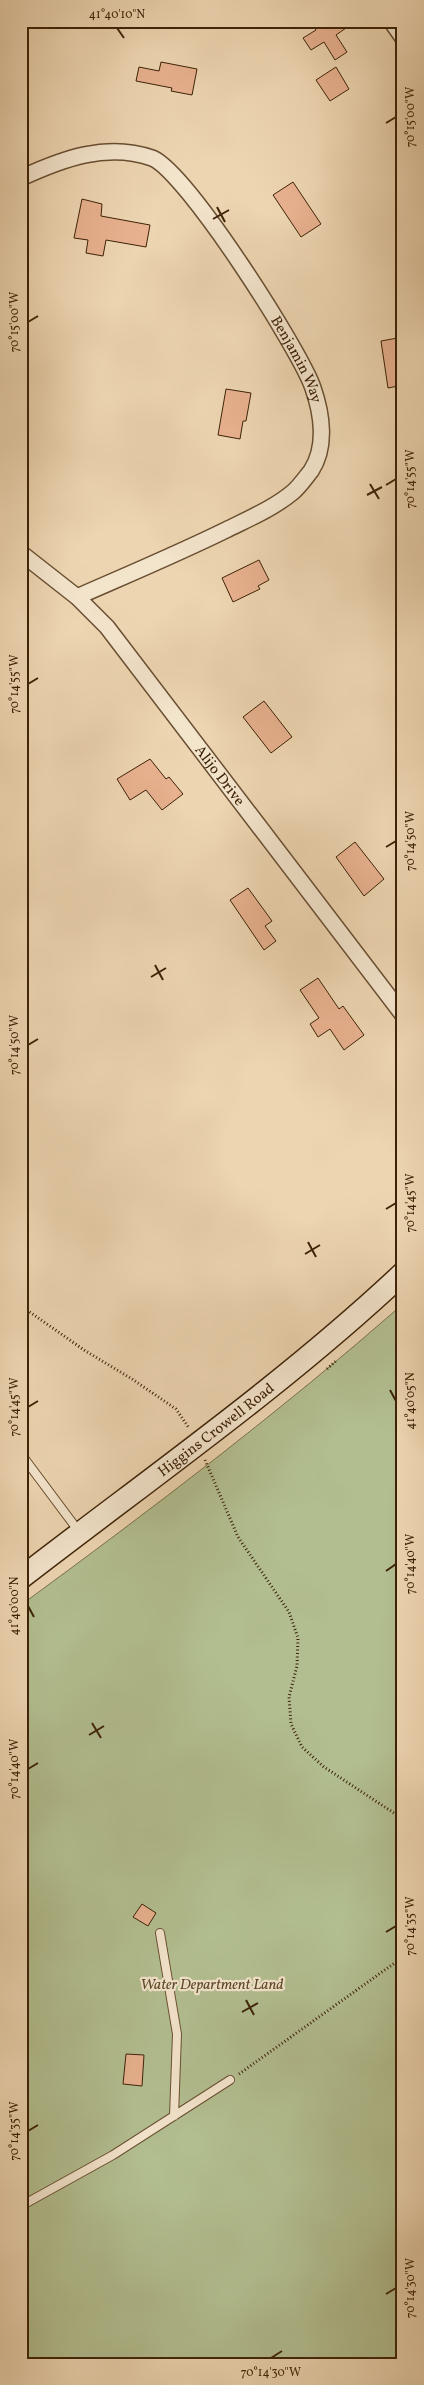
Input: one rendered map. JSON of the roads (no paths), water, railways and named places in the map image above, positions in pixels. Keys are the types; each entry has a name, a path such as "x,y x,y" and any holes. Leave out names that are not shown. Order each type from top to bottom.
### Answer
{"main road":[{"name":"Higgins Crowell Road","path":"21,1578 199,1442 318,1347 403,1273"}],"street":[{"path":"391,21 403,38"},
{"name":"Benjamin Way","path":"21,178 88,153 112,152 154,159 178,180 204,211 245,272 294,351 313,387 319,412 322,443 312,469 294,491 257,514 202,542 78,597"},
{"name":"Alijo Drive","path":"21,553 78,597 125,649 403,1014"}],"lane":[{"path":"21,1454 80,1533"},
{"path":"160,1933 177,2034 174,2116"},
{"path":"21,2206 112,2156 230,2080"}],"park label":[{"name":"Water Department Land","path":"212,1984"}]}
